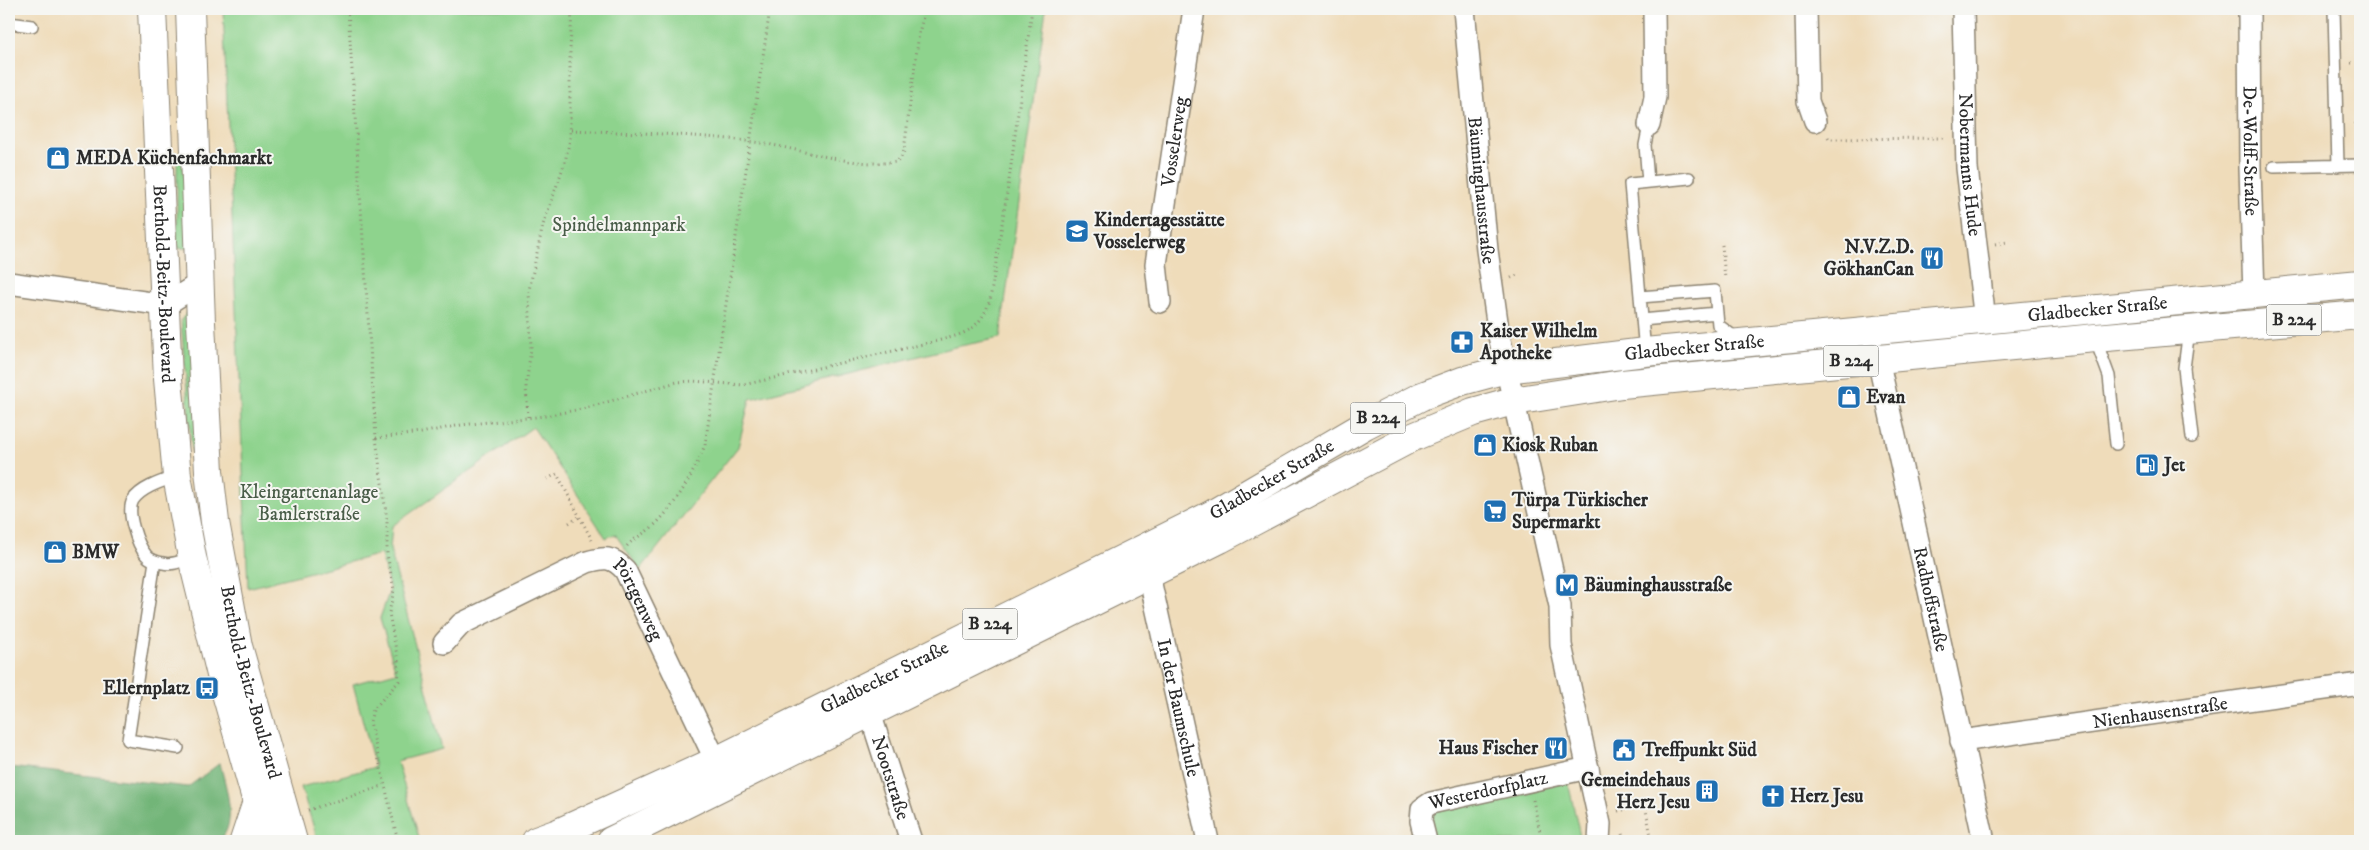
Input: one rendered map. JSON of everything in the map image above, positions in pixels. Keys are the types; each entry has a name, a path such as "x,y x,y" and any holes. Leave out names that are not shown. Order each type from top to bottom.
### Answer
{"main road":[{"name":"Berthold-Beitz-Boulevard","path":"152,9 168,379 177,476 192,556 224,683 268,841"},
{"name":"Berthold-Beitz-Boulevard","path":"190,9 209,471 215,522 238,646 293,841"},
{"name":"Gladbecker Straße","path":"536,841 558,833 716,761 1210,515 1365,425 1406,404 1462,381 1506,369 1645,352 2360,284"},
{"name":"Gladbecker Straße","path":"611,841 1148,575 1413,437 1472,412 1513,401 1622,384 2095,338 2360,315"},
{"path":"177,476 209,471"},
{"name":"Berthold-Beitz-Boulevard","path":"192,556 199,522 206,518 215,522"},
{"path":"244,841 257,802"}],"street":[{"name":"Vosselerweg","path":"1160,302 1156,264 1194,9"},
{"name":"Bäuminghausstraße","path":"1464,9 1491,284 1506,369 1560,606 1561,644 1600,824 1599,841"},
{"path":"1649,125 1655,97 1654,9"},
{"path":"1806,9 1808,101 1815,121"},
{"name":"Nobermanns Hude","path":"1963,9 1967,168 1985,321"},
{"name":"De-Wolff-Straße","path":"2249,9 2250,168 2254,295"},
{"path":"9,283 165,306 200,283"},
{"name":"Radhoffstraße","path":"1878,359 1960,741 1984,841"},
{"name":"Pörtgenweg","path":"444,642 461,624 587,562 609,560 625,570 716,761"},
{"name":"In der Baumschule","path":"1148,575 1208,841"},
{"name":"Nienhausenstraße","path":"1960,741 2360,684"},
{"name":"Nootstraße","path":"870,713 911,841"},
{"name":"Westerdorfplatz","path":"1426,841 1421,821 1422,810 1431,803 1588,768"}],"lane":[{"path":"2334,9 2338,166"},
{"path":"9,23 32,26"},
{"path":"1648,182 1645,145 1649,125"},
{"path":"2274,167 2360,165"},
{"path":"1645,352 1630,184 1689,178"},
{"path":"1640,298 1715,291 1718,326 1744,344"},
{"path":"1642,320 1717,313"},
{"path":"2189,330 2184,368 2192,436"},
{"path":"2095,338 2109,376 2116,444"},
{"path":"177,476 149,488 135,498 130,507 131,519 146,555 154,561 164,564 176,563 192,556"},
{"path":"154,561 128,740 178,748"}],"path":[{"path":"348,9 376,438 387,522 387,554 394,590 389,613 398,660 399,681 373,710 370,722 383,786 398,841"},
{"path":"528,417 526,387 530,358 528,303 532,273 543,225 565,162 571,130 570,51 572,9"},
{"path":"547,479 557,474 580,517 609,560 630,542 653,527 668,508 698,462 704,444 714,382 770,9"},
{"path":"571,130 751,142 867,162 896,162 901,158 904,151 919,34 925,9"},
{"path":"376,438 586,408 677,382 714,382 743,385 937,342 963,334 972,329 982,319 990,300 1032,9"},
{"path":"1815,121 1829,139 1949,138"},
{"path":"1992,244 2007,242"},
{"path":"569,523 580,517"},
{"path":"1528,781 1542,841"},
{"path":"304,811 383,786"},
{"path":"1617,811 1645,806 1652,841"}],"green space":[{"name":"Spindelmannpark","path":"223,9 1046,9 1000,338 955,347 750,399 738,447 640,570 615,534 606,538 533,427 392,526 390,549 442,749 397,761 420,841 318,841 301,787 375,767 353,684 396,672 380,618 390,590 381,554 248,588"},
{"path":"177,161 183,161 191,248 177,248"},
{"path":"193,306 202,460 192,452 181,320"},
{"path":"220,763 229,804 229,814 225,833 219,841 9,841 9,767 188,787"},
{"path":"1568,782 1581,841 1434,841 1429,820 1436,810"}],"place":[{"name":"MEDA Küchenfachmarkt","path":"58,158"},
{"name":"Kindertagesstätte Vosselerweg","path":"1077,231"},
{"name":"N.V.Z.D. GökhanCan","path":"1932,258"},
{"name":"Kaiser Wilhelm Apotheke","path":"1462,342"},
{"name":"Evan","path":"1849,397"},
{"name":"Kiosk Ruban","path":"1485,445"},
{"name":"Jet","path":"2147,465"},
{"name":"Türpa Türkischer Supermarkt","path":"1495,511"},
{"name":"BMW","path":"55,552"},
{"name":"Bäuminghausstraße","path":"1567,585"},
{"name":"Ellernplatz","path":"207,688"},
{"name":"Haus Fischer","path":"1556,748"},
{"name":"Treffpunkt Süd","path":"1624,750"},
{"name":"Gemeindehaus Herz Jesu","path":"1707,791"},
{"name":"Herz Jesu","path":"1773,796"}],"park label":[{"name":"Kleingartenanlage Bamlerstraße","path":"309,503"}]}
